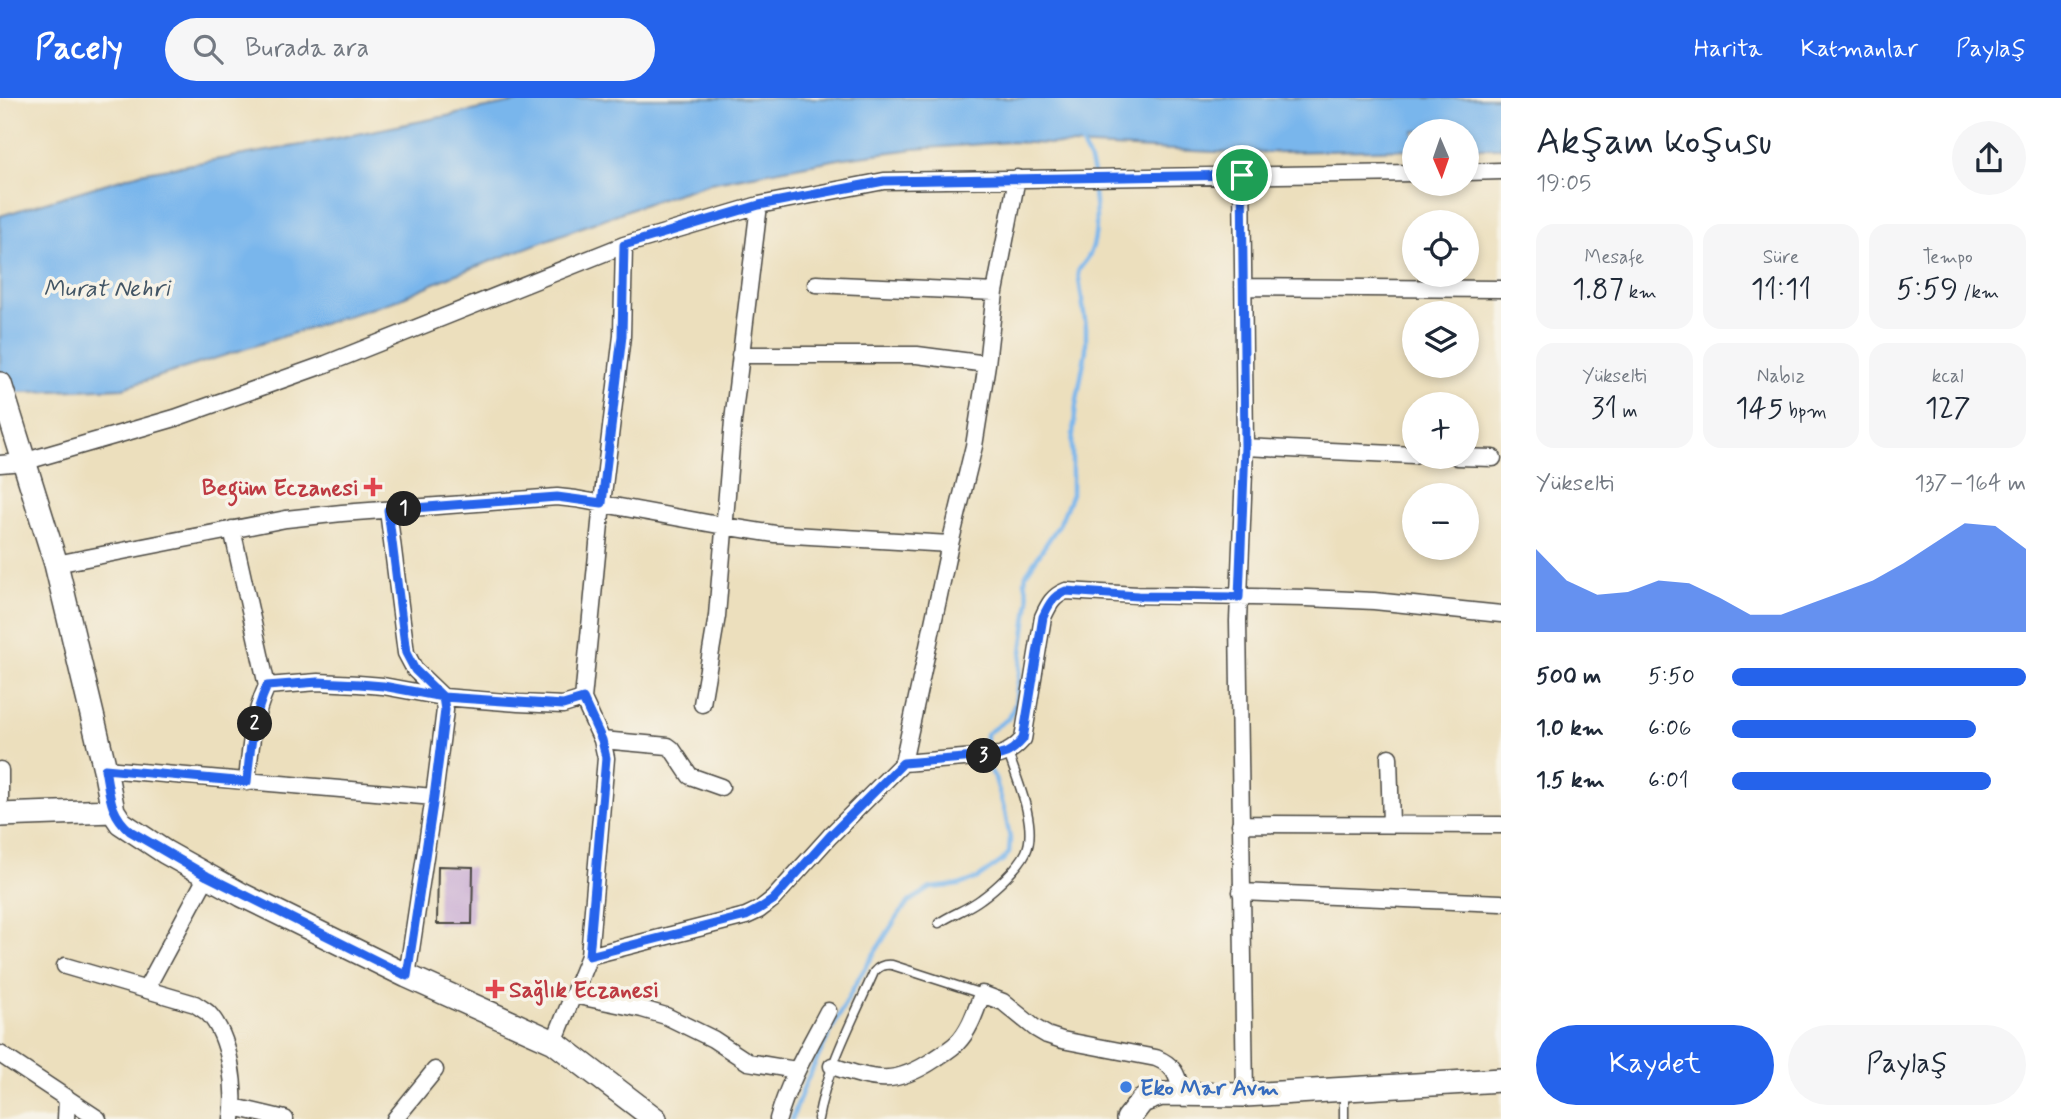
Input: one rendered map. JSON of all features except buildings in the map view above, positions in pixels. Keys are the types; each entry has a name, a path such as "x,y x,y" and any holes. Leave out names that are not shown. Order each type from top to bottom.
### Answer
{"main road":[{"path":"0,384 8,411 11,463 56,564 113,811 121,823 207,876 407,976 554,1042 654,1119"},
{"path":"0,815 113,811"},
{"path":"1128,1119 1142,1101 1161,1094 1245,1095 1501,1080"}],"street":[{"path":"1479,172 1501,171"},
{"path":"11,463 175,418 314,369 624,245 759,205 884,181 1402,173"},
{"path":"1242,175 1245,447 1238,621 1245,1095"},
{"path":"589,956 746,916 759,909 773,900 830,836 903,763 974,446 995,292 1017,178"},
{"path":"702,704 716,629 740,355 759,205"},
{"path":"554,1042 589,956 606,758 602,740 583,699 622,336 624,245"},
{"path":"816,284 995,292"},
{"path":"1243,287 1501,289"},
{"path":"740,355 917,355 987,364"},
{"path":"1245,447 1402,454"},
{"path":"1479,458 1493,458"},
{"path":"56,564 286,519 557,497 775,534 950,544"},
{"path":"388,510 406,653 400,681 394,688"},
{"path":"232,529 267,686 254,727 247,782"},
{"path":"903,763 1004,754 1023,739 1043,617 1056,595 1066,591 1138,596 1374,601 1501,614"},
{"path":"406,653 415,670 443,697 444,725 407,976"},
{"path":"267,686 318,682 394,688 443,697 563,705 583,699"},
{"path":"602,740 668,746 691,776 721,787"},
{"path":"1389,757 1391,824"},
{"path":"105,769 434,797"},
{"path":"0,770 0,800"},
{"path":"1240,824 1501,825"},
{"path":"146,989 207,876"},
{"path":"1241,892 1501,903"},
{"path":"65,966 195,1004 209,1014 222,1036 231,1070 233,1113 285,1119"},
{"path":"832,1066 861,1076 890,1079 910,1075 958,1042 968,1027 982,994 1003,1002 1047,1035 1165,1062 1176,1072 1183,1095"},
{"path":"573,995 666,1016 713,1039 748,1062 796,1070"},
{"path":"778,1119 784,1096 796,1070 828,1011"},
{"path":"0,1054 98,1119"},
{"path":"395,1119 435,1070"},
{"path":"66,1119 67,1098"}],"lane":[{"path":"939,923 982,899 1008,875 1027,849 1029,828 1021,791 1004,754"},
{"path":"818,1119 822,1093 832,1066 874,972 882,966 892,965 982,994"},
{"path":"1344,1090 1344,1119"}],"water":[{"name":"Murat Nehri","path":"537,98 1501,98 1501,148 1479,148 1479,119 1402,119 1402,149 1235,153 1009,142 914,149 844,158 710,183 633,208 451,276 394,301 123,388 0,392 0,216 140,173 307,144"}],"waterway":[{"path":"1081,143 1093,173"},
{"path":"792,1119 805,1084 857,981 899,914 910,901 931,888 959,885 978,878 1009,853 1010,839 1005,812 995,778 986,764 986,734 1009,718 1015,704 1029,600 1026,574 1060,523 1072,494 1072,444 1086,350 1086,327 1078,272 1090,254 1095,236 1093,182"}],"place":[{"name":"Begüm Eczanesi","path":"373,487"},
{"name":"Sağlık Eczanesi","path":"495,989"},
{"name":"Eko Mar Avm","path":"1126,1087"}],"route":[{"path":"1242,175 884,181 759,205 624,245 622,336 602,503 557,497 388,510 406,653 415,670 443,697 445,710 407,976 207,876 130,831 113,811 105,769 247,782 256,719 267,686 318,682 359,684 443,697 563,705 583,699 602,740 606,758 589,956 746,916 759,909 773,900 830,836 903,763 1000,755 1017,746 1023,739 1043,617 1056,595 1066,591 1080,591 1138,596 1239,597 1245,447 1242,175"}]}
